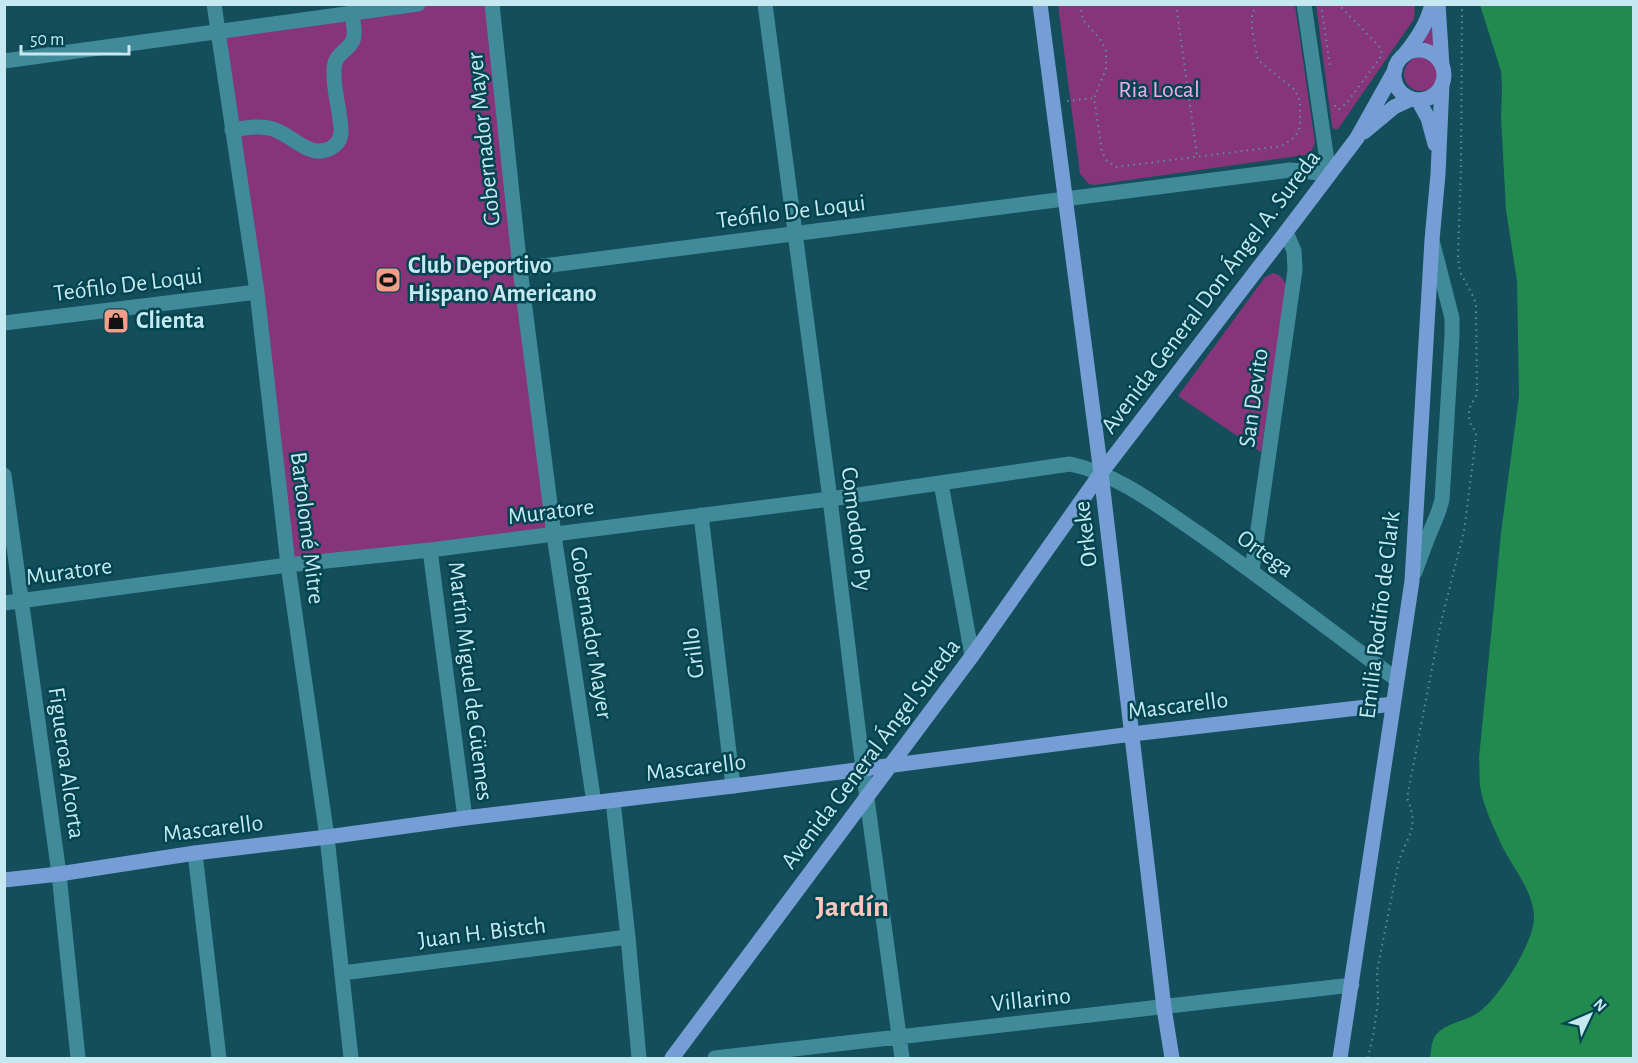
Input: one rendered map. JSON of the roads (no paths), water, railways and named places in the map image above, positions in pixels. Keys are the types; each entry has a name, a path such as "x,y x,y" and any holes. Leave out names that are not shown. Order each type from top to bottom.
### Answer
{"main road":[{"name":"Orkeke","path":"1040,4 1101,473 1164,1008 1172,1059"},
{"path":"1432,4 1420,35 1397,64 1395,70 1394,77 1400,90 1415,99 1431,96 1442,84 1444,75 1438,4"},
{"path":"1404,55 1418,50 1426,51 1433,54 1442,66"},
{"name":"Avenida General Don Ángel A. Sureda","path":"1101,473 1357,138 1395,70"},
{"name":"Emilia Rodiño de Clark","path":"1340,1059 1412,581 1442,84"},
{"name":"Avenida General Don Ángel A. Sureda","path":"1357,138 1394,107 1415,99"},
{"name":"Emilia Rodiño de Clark","path":"1415,99 1428,118 1434,140 1438,174"},
{"name":"Avenida General Ángel Sureda","path":"672,1059 972,656 1101,473"},
{"name":"Mascarello","path":"4,880 465,818 1132,734 1393,704"}],"street":[{"name":"Bartolomé Mitre","path":"214,4 256,292 288,565 327,837 351,1059"},
{"path":"4,61 418,4"},
{"name":"Gobernador Mayer","path":"492,4 520,269 554,535 594,803"},
{"name":"Comodoro Py","path":"765,4 902,1059"},
{"path":"1304,4 1329,174"},
{"path":"232,130 257,127 272,129 289,136 309,149 326,151 334,148 340,139 341,130 333,67 337,57 353,41 352,13"},
{"name":"Teófilo De Loqui","path":"520,269 1290,170 1329,174"},
{"name":"San Devito","path":"1252,570 1295,270 1294,251 1287,232"},
{"path":"1412,581 1442,500 1452,318 1432,240"},
{"name":"Teófilo De Loqui","path":"4,322 256,292"},
{"name":"Muratore","path":"4,603 288,565 554,535 830,499 1070,464 1101,473"},
{"name":"Ortega","path":"1101,473 1139,493 1252,570 1396,679"},
{"name":"Figueroa Alcorta","path":"4,475 59,874 78,1059"},
{"path":"942,483 972,656"},
{"name":"Grillo","path":"701,515 733,786"},
{"name":"Martín Miguel de Güemes","path":"430,550 465,818"},
{"path":"612,801 639,1059"},
{"path":"195,853 219,1059"},
{"name":"Juan H. Bistch","path":"342,973 628,937"},
{"name":"Villarino","path":"715,1059 1352,985"}],"place":[{"name":"Club Deportivo Hispano Americano","path":"388,280"},
{"name":"Clienta","path":"116,321"}],"district":[{"name":"Jardín","path":"852,907"}],"park label":[{"name":"Ria Local","path":"1159,90"}]}
